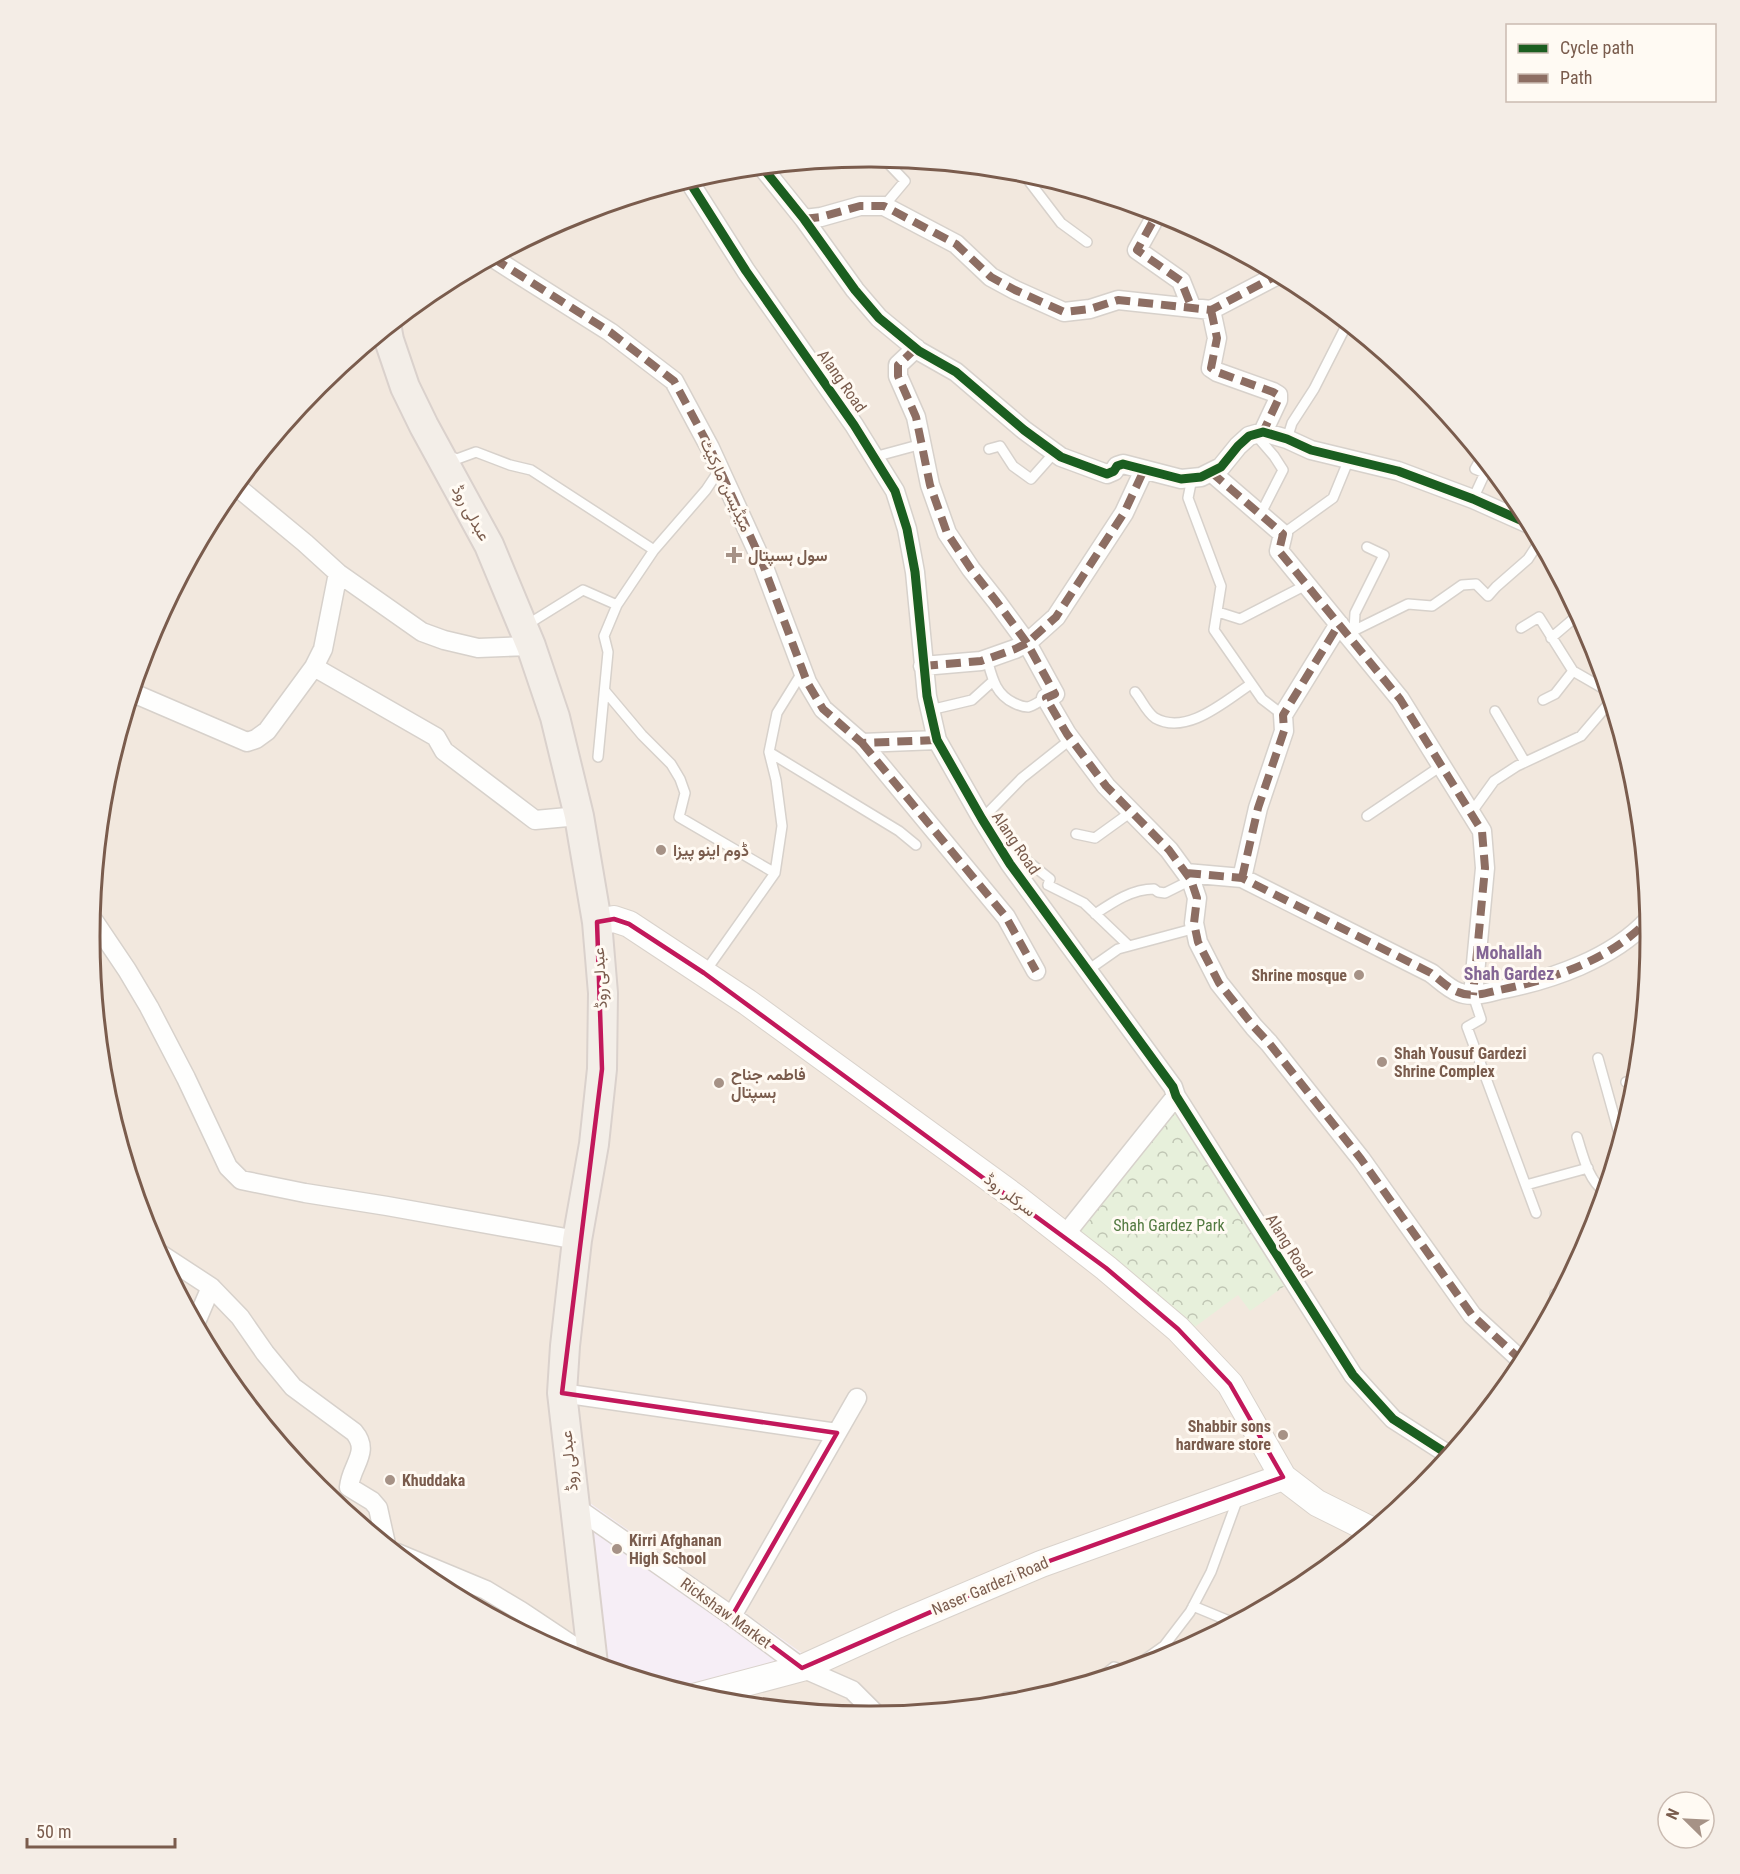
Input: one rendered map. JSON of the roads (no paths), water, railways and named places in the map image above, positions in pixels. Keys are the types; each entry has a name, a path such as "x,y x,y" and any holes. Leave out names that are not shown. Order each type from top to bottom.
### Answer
{"main road":[{"name":"عبدلی روڈ","path":"389,338 405,387 489,545 527,637 555,717 579,816 597,922 603,993 602,1069 594,1144 577,1240 562,1393 592,1654"},
{"name":"سرکلر روڈ","path":"597,922 614,919 629,924 747,1002 1006,1191 1106,1268 1178,1329 1230,1384 1283,1478 1317,1503 1364,1526"},
{"name":"Naser Gardezi Road","path":"716,1691 802,1668 1041,1564 1283,1478"}],"street":[{"path":"768,174 804,219 855,290 879,318 915,348 956,372 1024,430 1061,456 1107,474 1114,471 1117,465 1123,464 1180,479 1201,477 1221,467 1238,446 1250,436 1259,433 1287,439 1311,450 1398,471 1473,499 1515,518"},
{"name":"Alang Road","path":"694,188 746,271 854,425 895,491 907,530 915,572 923,666 937,740 985,825 1010,864 1167,1077 1176,1096 1353,1375 1393,1419 1443,1451"},
{"path":"804,219 821,217 860,206 884,206 956,244 991,277 1064,312 1090,309 1118,300 1212,309 1269,280"},
{"path":"1152,223 1137,250 1181,281 1191,306"},
{"name":"میڈیسن مارکیٹ","path":"500,263 610,332 674,381 720,469 762,562 807,682 823,708 862,743 1006,918 1036,971"},
{"path":"1212,309 1217,338 1211,368 1278,395 1278,400 1259,433"},
{"path":"915,348 898,365 898,376 916,417 930,486 947,533 970,569 998,602 1027,643 1055,694 1046,698 1071,739 1106,786 1169,850 1189,877 1197,898 1194,923 1198,942 1219,983 1269,1042 1361,1159 1472,1315 1516,1355"},
{"path":"923,666 981,661 1027,643 1056,617 1070,598 1124,513 1144,470"},
{"path":"1211,472 1283,534 1279,551 1347,630 1400,699 1482,831 1485,868 1473,995"},
{"path":"243,492 338,573 422,632 478,648 527,637"},
{"path":"139,696 247,742 256,739 267,731 314,667 323,649 338,573"},
{"path":"1242,878 1258,808 1284,731 1283,715 1347,630"},
{"path":"314,667 436,737 444,751 535,820 579,816"},
{"path":"862,743 937,740"},
{"path":"1189,877 1242,878 1431,973 1458,992 1473,995 1525,986 1578,968 1634,935 1640,929"},
{"path":"100,930 149,1007 228,1167 241,1180 577,1240"},
{"path":"1064,1236 1176,1096"},
{"path":"173,1262 211,1287 240,1317 293,1387 358,1437 362,1443 362,1451 350,1478 349,1487 372,1501 378,1508 383,1532"},
{"path":"200,1314 211,1287"},
{"path":"562,1393 837,1433"},
{"path":"732,1616 857,1398"},
{"name":"Rickshaw Market","path":"574,1506 732,1616 802,1668 852,1690 868,1706"},
{"path":"426,1565 486,1590 521,1611 566,1643"}],"lane":[{"path":"884,206 905,181 892,168"},
{"path":"1032,185 1061,223 1087,242"},
{"path":"1287,439 1292,423 1314,389 1343,331"},
{"path":"1259,433 1283,470 1260,515"},
{"path":"874,457 922,444"},
{"path":"989,449 1000,446 1012,466 1031,479 1055,452"},
{"path":"437,451 457,459 476,452 531,470 654,550"},
{"path":"1283,534 1333,498 1349,459"},
{"path":"598,757 608,652 604,636 617,605 654,550 706,490 720,469"},
{"path":"1473,499 1484,475"},
{"path":"1192,478 1188,498 1221,586 1214,630 1262,699 1283,715"},
{"path":"1347,630 1384,555 1367,548"},
{"path":"1347,630 1407,604 1432,606 1462,585 1476,584 1488,596 1528,559 1535,550"},
{"path":"1218,612 1240,619 1306,585"},
{"path":"527,637 583,590 617,605"},
{"path":"1521,628 1539,617 1572,671 1597,685"},
{"path":"1551,639 1571,621"},
{"path":"987,659 993,681 1001,695 1020,706 1028,707 1046,698"},
{"path":"704,973 775,873 782,826 776,780 769,752 777,712 803,671"},
{"path":"1543,700 1555,694 1572,671"},
{"path":"930,710 972,700 993,681"},
{"path":"1136,692 1153,717 1170,723 1193,721 1251,684"},
{"path":"605,691 670,764 680,779 685,793 679,818 775,873"},
{"path":"1471,813 1494,781 1516,766 1581,736 1604,709"},
{"path":"1495,711 1525,762"},
{"path":"1071,739 1022,778 985,825 1050,879 1048,885 1084,903 1129,946"},
{"path":"769,752 899,831 916,845"},
{"path":"1366,816 1441,766"},
{"path":"1076,834 1095,838 1131,812"},
{"path":"1095,914 1137,891 1154,889 1158,892 1165,892 1189,877"},
{"path":"1088,970 1118,949 1196,928"},
{"path":"1473,995 1480,1019 1467,1027 1536,1214"},
{"path":"1598,1058 1616,1123"},
{"path":"1576,1137 1598,1187"},
{"path":"1526,1185 1588,1168"},
{"path":"1158,1650 1164,1646 1193,1606 1211,1572 1240,1493"},
{"path":"1193,1606 1225,1619"}],"place":[{"name":"سول ہسپتال","path":"734,555"},
{"name":"ڈوم اینو پیزا","path":"661,850"},
{"name":"Shrine mosque","path":"1359,975"},
{"name":"Shah Yousuf Gardezi Shrine Complex","path":"1382,1062"},
{"name":"فاطمہ جناح ہسپتال","path":"719,1083"},
{"name":"Shabbir sons hardware store","path":"1283,1435"},
{"name":"Khuddaka","path":"390,1480"},
{"name":"Kirri Afghanan High School","path":"617,1549"}],"district":[{"name":"Mohallah Shah Gardez","path":"1509,962"}],"park label":[{"name":"Shah Gardez Park","path":"1169,1225"}]}
